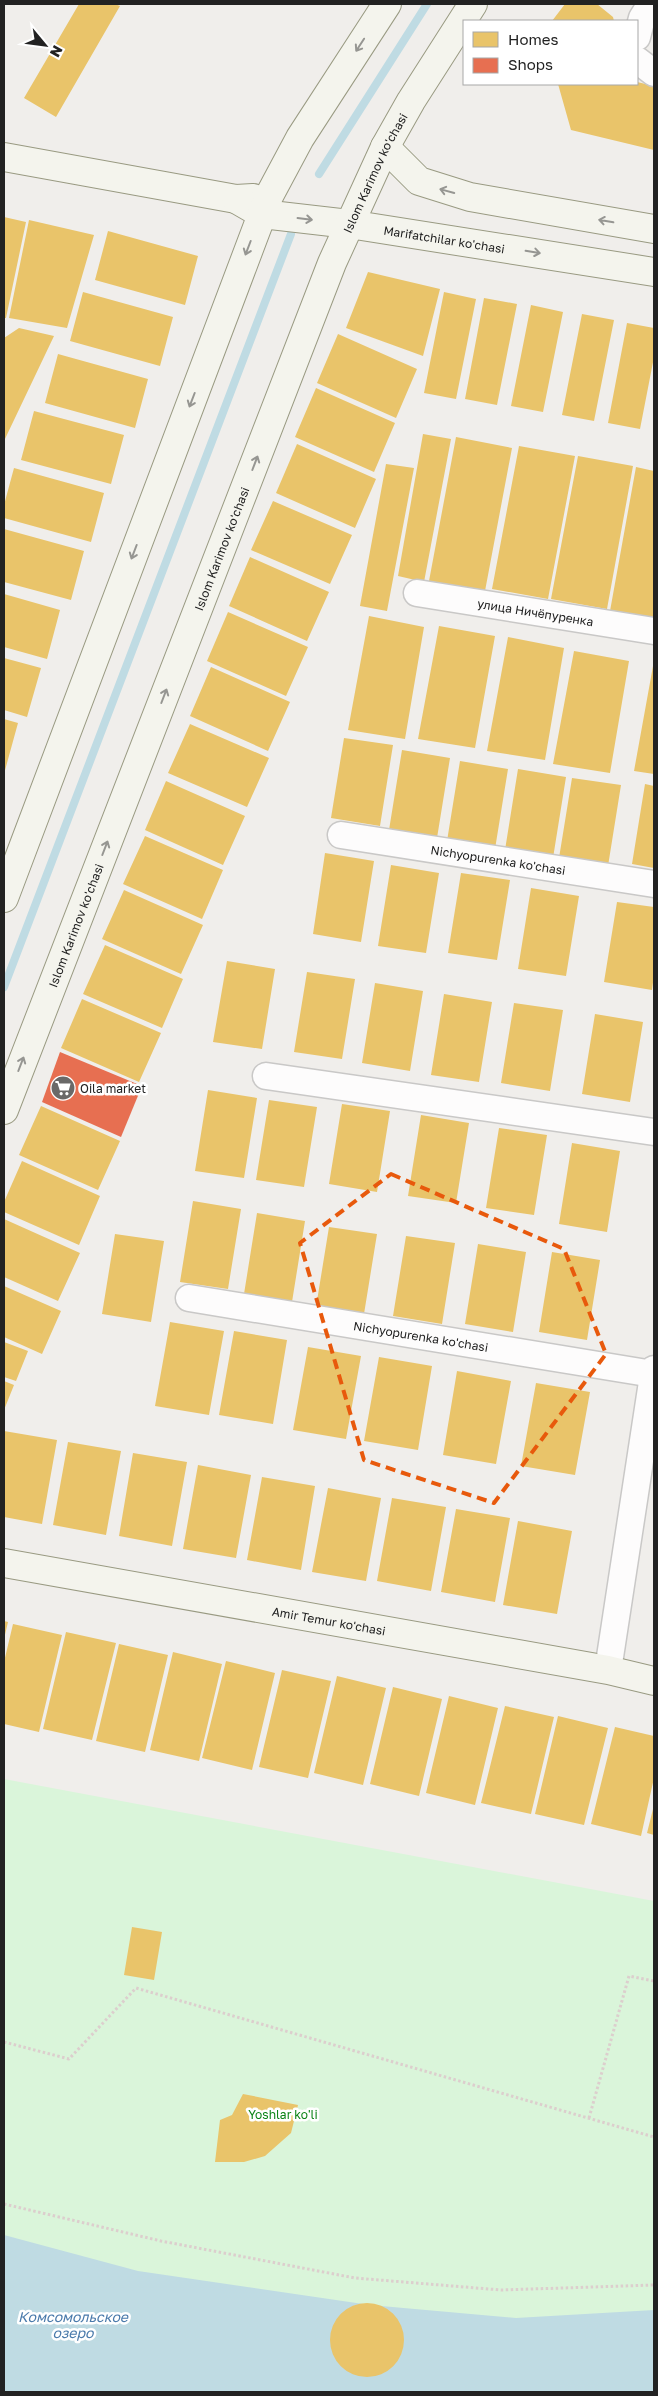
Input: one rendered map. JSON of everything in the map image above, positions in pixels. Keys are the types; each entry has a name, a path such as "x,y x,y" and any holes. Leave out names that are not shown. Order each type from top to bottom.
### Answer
{"main road":[{"path":"4,898 265,205 296,145 387,4"},
{"name":"Islom Karimov ko'chasi","path":"4,1110 349,224 385,147 410,101 473,4"},
{"path":"385,147 419,181 441,189 470,197 654,229"},
{"name":"Marifatchilar ko'chasi","path":"4,157 265,205 349,224 654,272"},
{"name":"Amir Temur ko'chasi","path":"4,1563 608,1670 654,1681"}],"street":[{"path":"638,33 642,18 651,4"},
{"path":"638,61 654,74"},
{"name":"улица Ничёпуренка","path":"417,592 654,631"},
{"name":"Nichyopurenka ko'chasi","path":"341,835 654,884"},
{"path":"266,1076 654,1132"},
{"name":"Nichyopurenka ko'chasi","path":"189,1298 654,1372 608,1670"}],"path":[{"path":"589,2118 629,1976 654,1981"},
{"path":"4,2042 69,2059 136,1988 654,2137"},
{"path":"4,2204 161,2241 355,2278 502,2290 654,2285"}],"highlighted area":[{"path":"391,1174 564,1249 606,1354 494,1503 364,1460 300,1243"}],"green space":[{"name":"Yoshlar ko'li","path":"4,1779 654,1901 654,2392 4,2392"}],"water":[{"name":"Комсомольское озеро","path":"4,2235 138,2271 370,2305 516,2318 654,2310 654,2392 4,2392"}],"building: Homes":[{"path":"79,4 115,4 120,6 56,117 24,98"},
{"path":"565,4 597,4 613,17 614,20 553,20"},
{"path":"638,82 654,86 654,150 571,130 558,85 638,85"},
{"path":"4,217 26,222 6,318 4,318"},
{"path":"29,220 94,235 67,328 9,318"},
{"path":"108,231 198,256 185,305 95,280"},
{"path":"368,272 440,289 423,356 346,328"},
{"path":"83,292 173,317 160,366 70,341"},
{"path":"444,292 476,299 456,399 424,393"},
{"path":"484,298 517,304 497,405 465,399"},
{"path":"531,305 563,312 543,412 511,406"},
{"path":"582,314 614,320 594,421 562,415"},
{"path":"627,323 654,328 654,357 640,429 608,423"},
{"path":"19,328 54,336 4,441 4,338"},
{"path":"338,334 417,369 396,418 317,383"},
{"path":"58,354 148,379 135,428 45,403"},
{"path":"316,388 395,423 374,472 295,437"},
{"path":"34,411 124,435 111,484 21,460"},
{"path":"423,434 451,439 424,582 398,576"},
{"path":"456,437 512,448 485,591 429,581"},
{"path":"297,444 376,479 355,528 276,493"},
{"path":"519,446 575,456 548,599 492,589"},
{"path":"578,456 633,466 607,609 551,599"},
{"path":"386,464 414,468 387,611 360,606"},
{"path":"636,467 654,471 654,619 610,611"},
{"path":"14,468 104,493 91,542 4,518 4,505"},
{"path":"273,501 352,535 330,584 251,550"},
{"path":"4,529 84,551 71,600 4,582"},
{"path":"250,557 329,592 307,641 229,606"},
{"path":"4,594 60,610 47,659 4,647"},
{"path":"228,612 308,647 286,696 207,661"},
{"path":"369,616 424,627 405,739 348,730"},
{"path":"439,626 495,636 475,748 418,739"},
{"path":"508,637 564,648 545,760 487,751"},
{"path":"574,651 629,661 610,773 553,764"},
{"path":"4,658 41,668 27,717 4,710"},
{"path":"654,666 654,774 634,771"},
{"path":"211,667 290,702 268,751 190,716"},
{"path":"4,719 18,723 4,774"},
{"path":"190,724 269,758 247,807 168,773"},
{"path":"344,738 393,745 380,826 331,818"},
{"path":"402,750 450,758 437,838 389,830"},
{"path":"460,761 508,769 495,849 447,841"},
{"path":"518,769 566,777 553,858 505,850"},
{"path":"572,778 621,785 608,866 559,858"},
{"path":"166,781 245,816 223,865 145,830"},
{"path":"645,784 654,786 654,868 632,864"},
{"path":"145,836 223,870 202,919 123,884"},
{"path":"325,853 374,861 361,942 313,934"},
{"path":"391,865 439,873 426,953 378,946"},
{"path":"461,873 510,880 497,960 448,953"},
{"path":"531,888 579,896 566,976 518,969"},
{"path":"124,890 203,925 181,974 102,939"},
{"path":"617,902 654,907 654,975 652,990 604,982"},
{"path":"105,945 183,979 162,1028 83,994"},
{"path":"227,961 275,969 262,1049 213,1042"},
{"path":"307,972 355,979 342,1059 294,1052"},
{"path":"375,983 423,991 410,1071 362,1063"},
{"path":"444,994 492,1002 479,1082 431,1075"},
{"path":"82,999 161,1033 139,1082 61,1048"},
{"path":"514,1003 563,1010 550,1091 501,1083"},
{"path":"595,1014 643,1022 630,1102 582,1094"},
{"path":"208,1090 257,1098 244,1178 195,1171"},
{"path":"269,1100 317,1107 304,1187 256,1180"},
{"path":"342,1104 390,1111 377,1192 329,1184"},
{"path":"41,1106 120,1141 98,1190 19,1155"},
{"path":"421,1115 469,1123 456,1203 408,1196"},
{"path":"499,1128 547,1135 534,1215 486,1208"},
{"path":"572,1143 620,1151 607,1232 559,1224"},
{"path":"22,1161 100,1196 79,1245 4,1212 4,1202"},
{"path":"193,1201 241,1209 228,1289 180,1282"},
{"path":"257,1213 305,1221 292,1302 244,1294"},
{"path":"4,1219 80,1253 58,1301 4,1277"},
{"path":"329,1227 377,1234 364,1314 316,1307"},
{"path":"115,1234 164,1241 151,1322 102,1314"},
{"path":"406,1236 455,1243 442,1324 393,1316"},
{"path":"478,1244 526,1252 513,1332 465,1324"},
{"path":"552,1252 600,1260 587,1340 539,1332"},
{"path":"4,1286 61,1311 42,1354 4,1337"},
{"path":"170,1322 224,1331 209,1415 155,1406"},
{"path":"234,1331 287,1340 273,1424 219,1415"},
{"path":"4,1342 28,1351 16,1381 4,1377"},
{"path":"308,1347 361,1356 346,1439 293,1430"},
{"path":"379,1357 432,1366 418,1450 364,1441"},
{"path":"457,1371 511,1381 496,1464 443,1455"},
{"path":"4,1381 14,1385 4,1410"},
{"path":"536,1383 590,1392 575,1475 521,1466"},
{"path":"4,1431 57,1440 42,1524 4,1517"},
{"path":"68,1442 121,1451 106,1535 53,1525"},
{"path":"133,1453 187,1462 172,1546 119,1536"},
{"path":"198,1465 251,1475 236,1558 183,1549"},
{"path":"262,1477 315,1486 301,1570 247,1560"},
{"path":"328,1488 381,1498 366,1581 312,1572"},
{"path":"392,1498 446,1507 431,1591 377,1581"},
{"path":"456,1509 510,1518 495,1602 441,1592"},
{"path":"518,1521 572,1531 557,1614 503,1605"},
{"path":"4,1621 8,1622 4,1639"},
{"path":"13,1624 62,1635 39,1732 4,1724 4,1662"},
{"path":"66,1632 116,1643 92,1740 43,1729"},
{"path":"119,1644 168,1655 145,1752 96,1741"},
{"path":"173,1652 222,1664 199,1761 150,1750"},
{"path":"226,1661 275,1673 252,1770 202,1758"},
{"path":"282,1670 331,1681 308,1778 259,1767"},
{"path":"337,1676 386,1688 363,1785 314,1773"},
{"path":"393,1687 442,1699 419,1796 370,1784"},
{"path":"449,1696 498,1708 475,1805 426,1793"},
{"path":"505,1706 554,1717 531,1814 481,1803"},
{"path":"558,1716 608,1728 584,1825 535,1814"},
{"path":"615,1727 654,1736 654,1778 641,1836 591,1824"},
{"path":"654,1805 654,1835 647,1833"},
{"path":"132,1927 162,1932 154,1980 124,1975"},
{"path":"243,2094 298,2105 291,2133 265,2156 244,2162 215,2162 220,2120 232,2115"},
{"path":"367,2303 381,2306 393,2314 401,2326 404,2340 401,2354 393,2366 381,2374 367,2377 353,2374 341,2366 333,2354 330,2340 333,2326 341,2314 353,2306"}],"building: Shops":[{"path":"60,1052 142,1086 121,1137 42,1102"}],"waterway":[{"path":"319,174 427,4"},
{"path":"4,987 291,234"}],"place":[{"name":"Oila market","path":"63,1088"}]}
